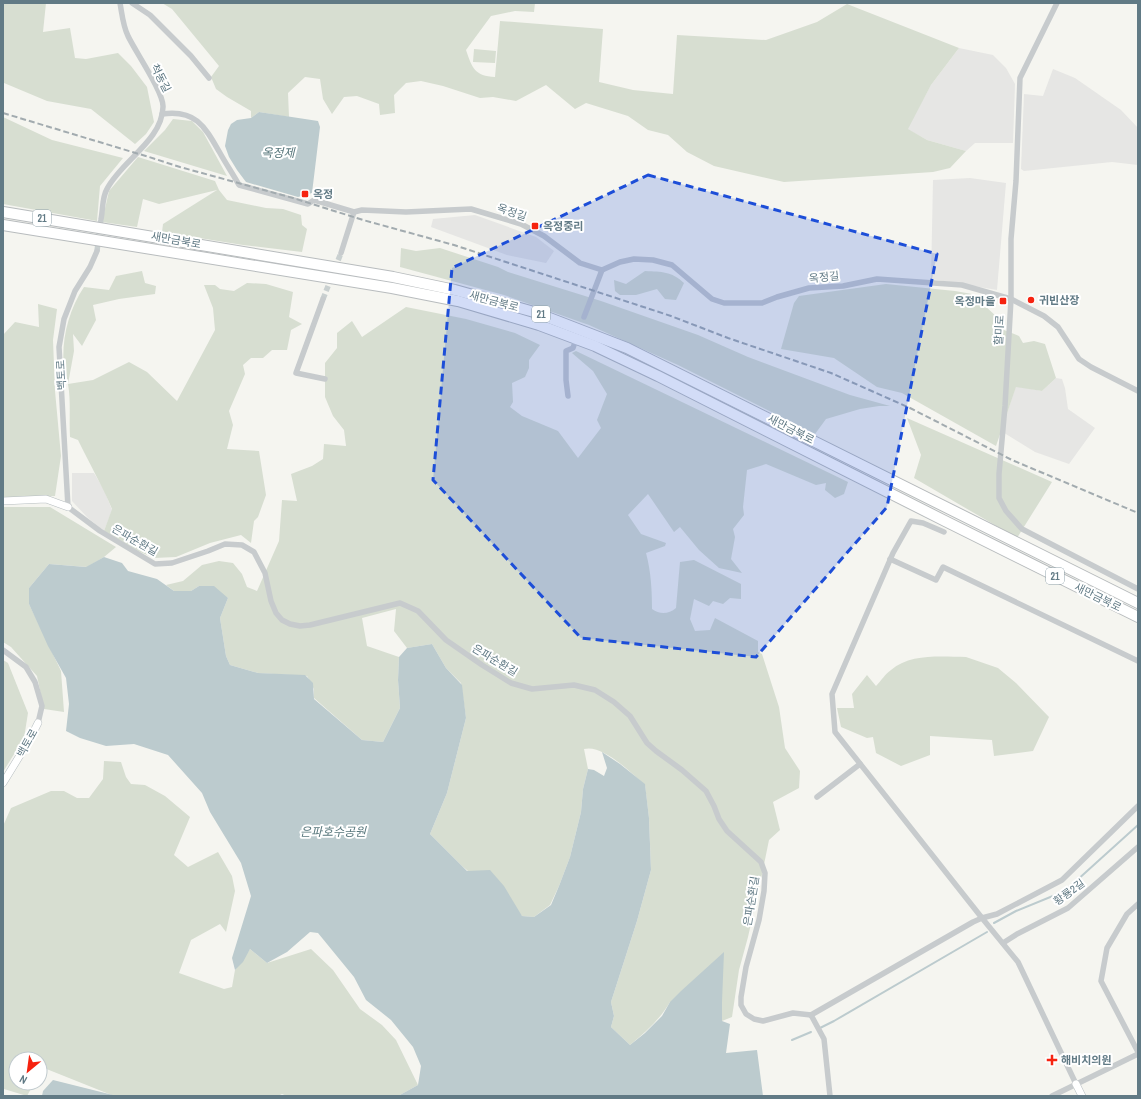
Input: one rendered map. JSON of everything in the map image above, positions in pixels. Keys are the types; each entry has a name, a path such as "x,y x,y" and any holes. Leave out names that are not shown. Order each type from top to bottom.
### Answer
{"highway":[{"name":"21","path":"3,212 80,224 98,223"},
{"name":"새만금북로","path":"98,223 393,277 455,290 534,312 627,348 1138,603"},
{"name":"새만금북로","path":"3,225 458,300 539,325 595,346 658,376 972,535 1138,617"}],"street":[{"name":"척동길","path":"120,3 127,34 156,85 163,106 162,114"},
{"path":"132,3 150,15 191,56 209,78"},
{"name":"할미로","path":"1057,3 1020,78 1020,110 1012,239 1011,299 1005,406 999,474 999,498 1006,511 1022,529 1138,589"},
{"name":"옥정길","path":"162,114 175,112 192,117 202,125 212,138 239,185 308,204 314,200 354,212 362,210 406,212 472,209 521,224 544,236 580,262 602,270 620,262 634,260 653,260 672,266 712,299 724,303 762,302 809,288 843,286 877,279 962,286 1011,299 1044,316 1058,327 1079,359 1091,367 1138,391"},
{"path":"98,223 106,190 115,177 146,143 158,126 162,114"},
{"path":"341,253 354,212"},
{"name":"백토로","path":"68,507 59,347 64,319 75,291 90,267 97,251"},
{"path":"584,317 602,270"},
{"path":"323,299 296,373 325,379"},
{"path":"568,396 566,380 566,351 573,348 574,345"},
{"path":"3,501 46,499 68,507"},
{"name":"은파순환길","path":"68,507 100,532 155,564 172,563 225,544 242,546 254,552 265,573 271,601 276,613 282,620 290,624 300,626 310,625 400,603 418,611 446,640 511,683 532,689 574,684 595,690 614,702 630,716 652,747 706,791 719,819 727,831 761,862 765,873 764,891 759,920 746,967 741,997 741,1005 746,1014 754,1019 763,1021 793,1013 811,1015"},
{"path":"944,532 923,523 911,521 890,559 832,694 835,732 1018,962 1082,1096"},
{"path":"890,559 936,580 943,567 1138,661"},
{"path":"3,650 26,667 35,682 42,706 38,723"},
{"name":"백토로","path":"3,783 38,723"},
{"path":"817,797 860,764"},
{"path":"830,1096 824,1039 811,1015 973,922 997,914 1062,880 1138,806"},
{"name":"황룡2길","path":"1003,943 1017,934 1068,908 1138,847"},
{"path":"1052,1096 1138,1053 1101,981 1107,948 1127,914 1138,904"}],"highlighted area":[{"path":"648,175 937,254 887,507 756,657 581,638 433,480 452,268"}],"shaded area":[{"path":"3,3 46,3 43,32 70,28 75,58 86,59 118,53 131,66 147,87 154,122 146,134 135,144 91,109 47,101 3,83"},
{"path":"162,3 535,3 534,12 515,11 491,16 466,50 470,62 475,70 483,75 495,77 500,21 603,29 599,82 633,90 673,94 677,35 766,40 817,22 847,4 959,48 931,85 908,129 927,140 966,151 950,168 933,172 784,182 714,166 687,152 668,135 648,130 628,116 586,103 575,109 546,85 516,101 493,97 480,98 443,86 421,81 406,83 394,95 395,113 380,115 379,104 357,96 344,97 332,114 323,99 320,79 305,77 288,93 289,117 259,112 251,118 251,111 216,89 211,77 219,66 172,9"},
{"path":"959,48 993,55 1006,68 1015,84 1013,143 975,143 966,151 927,140 907,129 931,85"},
{"path":"474,49 496,51 495,63 473,62"},
{"path":"1053,69 1075,78 1121,110 1138,128 1138,165 1112,162 1024,171 1021,169 1024,94 1043,96"},
{"path":"3,117 52,140 123,158 100,186 97,221 3,204"},
{"path":"173,119 192,121 203,132 227,176 144,151 165,130"},
{"path":"138,157 215,181 219,190 227,200 266,208 283,209 301,215 302,225 307,229 302,252 243,245 162,232 163,224 217,190 159,204 143,199 137,227 102,222 109,191"},
{"path":"970,178 1006,183 997,290 931,279 933,180"},
{"path":"475,215 536,237 554,251 546,263 507,255 431,227 433,219"},
{"path":"401,248 416,251 440,248 498,267 508,272 601,301 698,335 748,357 850,395 890,406 860,409 826,419 815,434 678,365 589,325 504,295 400,267"},
{"path":"142,271 145,283 156,286 155,294 119,299 93,305 96,320 82,346 73,334 74,351 68,384 63,358 65,337 70,316 78,296 84,287 109,290 116,276"},
{"path":"645,271 670,274 684,283 676,300 665,299 657,289 636,295 620,295 615,291 614,280 626,284"},
{"path":"247,283 266,284 293,292 289,317 302,324 291,330 287,350 272,350 263,358 251,358 243,365 245,374 229,411 233,425 227,449 259,451 266,495 258,517 254,521 251,543 241,535 210,543 176,557 154,558 138,551 104,531 112,509 78,440 70,437 68,384 93,380 129,362 147,372 177,401 215,330 213,308 204,285 215,285 220,289 234,291"},
{"path":"886,284 972,294 997,317 1004,330 1019,336 1023,343 1034,341 1045,344 1056,378 1042,391 1016,387 996,446 902,393 877,387 834,358 781,349 794,303 799,296"},
{"path":"38,304 57,309 53,340 55,391 61,456 55,496 4,498 3,335 15,322 39,327"},
{"path":"406,307 466,319 515,333 540,345 529,360 529,368 525,377 512,383 513,402 510,407 522,416 558,431 578,458 601,428 597,420 607,394 593,371 572,353 576,351 848,482 844,494 835,498 825,490 826,483 816,485 766,464 747,470 743,507 744,515 733,529 735,537 731,559 742,573 719,568 699,550 680,527 674,532 648,494 628,515 641,534 666,543 665,546 646,553 651,581 652,609 655,611 664,613 670,612 676,608 680,562 694,560 741,584 741,599 730,598 723,604 713,601 709,606 694,599 690,619 695,631 710,630 715,618 758,641 758,652 762,654 779,707 785,748 800,771 799,788 773,802 780,830 769,840 748,937 739,970 732,1017 722,1021 722,1002 670,1002 652,1025 630,1045 611,1027 614,1016 611,1002 637,921 651,870 649,818 645,785 625,767 600,751 584,749 588,769 583,789 581,812 570,857 550,905 534,917 522,916 462,866 430,834 447,793 466,718 461,683 446,668 432,644 407,648 394,631 396,609 362,618 367,646 399,657 398,680 400,708 383,742 362,740 314,698 314,689 307,676 258,673 230,665 226,656 220,618 228,598 199,586 191,591 174,591 166,585 183,581 202,565 219,561 233,563 242,574 247,587 257,591 279,541 282,500 297,501 291,474 312,466 323,459 324,444 346,446 344,430 333,416 325,397 325,363 337,348 337,333 352,321 362,337"},
{"path":"1056,378 1062,379 1068,409 1095,428 1069,464 1035,452 1001,431 1016,386 1042,391"},
{"path":"907,418 1052,482 1017,538 914,478 921,455"},
{"path":"72,473 94,473 104,490 112,510 104,531 88,518 72,501"},
{"path":"3,507 50,507 116,547 104,557 87,567 49,564 29,588 29,604 61,671 64,712 44,709 37,676 11,647 3,642"},
{"path":"966,657 998,668 1016,683 1049,717 1033,751 994,756 992,740 930,736 930,755 901,766 876,753 873,737 867,738 841,727 837,708 854,708 852,694 867,675 876,686 889,672 899,665 917,658"},
{"path":"3,660 8,663 28,713 24,738 3,772"},
{"path":"104,761 121,762 126,777 131,784 145,785 165,796 190,817 174,855 188,867 218,852 232,876 235,891 226,932 220,924 191,940 179,973 224,989 232,987 235,970 250,949 267,963 311,949 333,970 360,1009 382,1025 396,1040 418,1085 398,1096 287,1096 282,1094 278,1096 114,1096 48,1070 48,1051 8,1051 8,1090 3,1090 3,826 11,808 51,791 64,791 77,798 89,798 103,779"},
{"path":"11,1091 30,1091 27,1096"}],"water":[{"name":"옥정제","path":"259,112 318,121 320,127 312,193 298,197 246,182 237,170 229,157 225,146 228,130 231,124 237,120 251,118"},
{"name":"은파호수공원","path":"104,557 122,563 128,571 157,579 174,591 191,591 199,586 214,586 228,598 220,618 226,656 230,665 258,673 305,675 313,683 314,699 362,740 383,742 400,708 398,680 399,657 407,648 432,644 446,668 462,685 466,718 447,793 430,834 467,871 490,870 504,886 522,916 534,917 551,905 570,857 581,812 583,789 588,769 594,770 604,776 607,768 602,752 645,784 649,818 651,870 637,921 611,1002 614,1016 611,1027 630,1045 662,1016 670,1002 681,991 724,952 722,1021 730,1024 726,1053 757,1050 763,1096 398,1096 418,1085 421,1066 413,1047 391,1020 366,1000 354,977 318,933 310,932 287,952 267,963 250,949 243,962 235,970 232,958 251,896 241,863 210,812 202,793 168,755 134,744 106,746 80,738 66,731 69,704 66,678 48,646 29,604 29,588 49,564 86,567"},
{"path":"53,1080 114,1096 42,1096 43,1091 48,1091 48,1086"}],"waterway":[{"path":"994,923 1016,911 1065,891 1138,825"},
{"path":"820,1028 987,932"},
{"path":"792,1040 811,1032"}],"tunnel":[{"path":"97,251 101,219"},
{"path":"335,268 341,253"},
{"path":"323,299 332,276"}],"railway":[{"path":"3,113 180,167 454,245 671,316 728,338 831,373 910,408 1012,460 1138,513"}],"place":[{"name":"옥정","path":"305,194"},
{"name":"옥정중리","path":"535,226"},
{"name":"귀빈산장","path":"1031,300"},
{"name":"옥정마을","path":"1003,301"},
{"name":"해비치의원","path":"1052,1060"}]}
